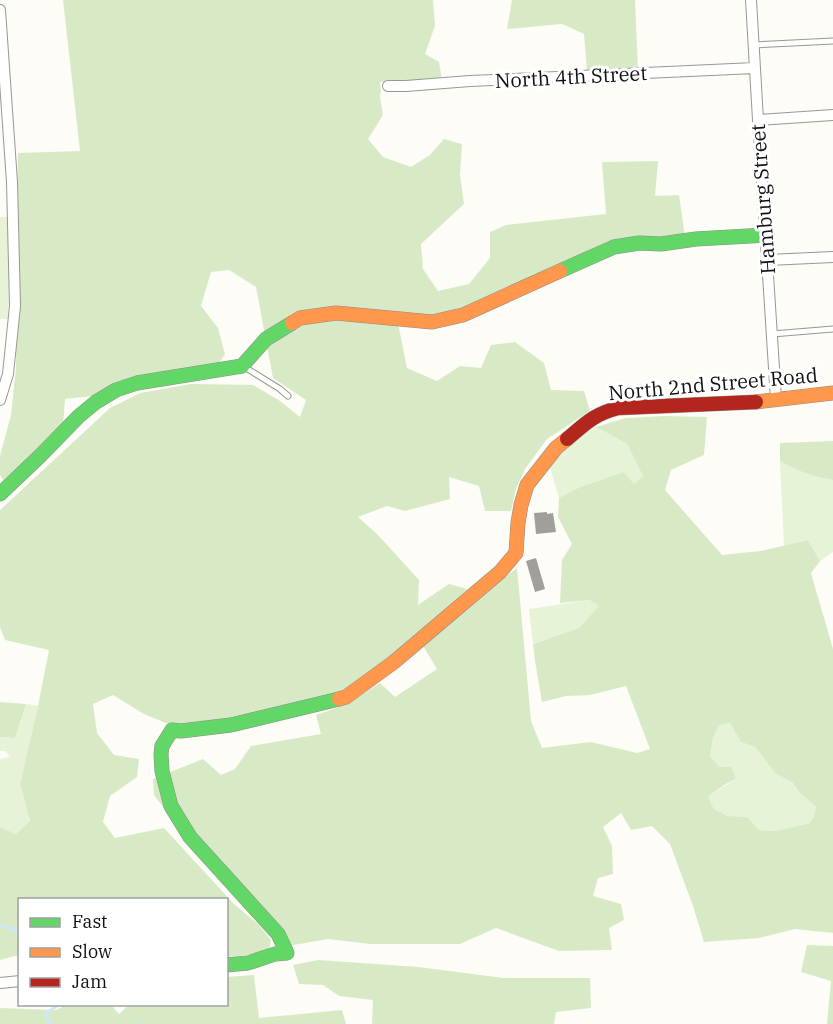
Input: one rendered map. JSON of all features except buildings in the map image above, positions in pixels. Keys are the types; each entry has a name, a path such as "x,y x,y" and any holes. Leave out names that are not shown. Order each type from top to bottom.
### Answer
{"street":[{"name":"Hamburg Street","path":"751,0 776,399"},
{"path":"0,10 12,182 15,306 8,374 0,400"},
{"name":"North 4th Street","path":"388,86 406,87 470,81 755,68"},
{"path":"758,120 833,115"},
{"path":"0,494 79,416 116,390 137,383 242,366 266,339 300,318 336,313 432,322 463,315 614,247 639,243 661,244 696,239 766,235"},
{"path":"768,260 833,257"},
{"name":"North 2nd Street Road","path":"228,965 248,963 275,954 287,953 278,934 190,837 171,806 162,771 161,754 162,746 172,730 231,725 346,697 394,662 500,572 516,553 518,523 527,485 556,448 593,417 618,408 747,403 833,393"},
{"path":"0,983 18,981"}],"lane":[{"path":"753,45 833,42"},
{"path":"772,334 833,328"},
{"path":"242,366 288,396"}],"green space":[{"path":"63,0 433,0 435,26 425,54 439,62 442,80 380,82 383,115 368,139 383,157 411,167 430,155 444,139 462,144 460,175 464,204 421,244 423,269 438,291 469,284 490,258 490,232 506,225 606,214 602,162 658,161 655,196 679,195 685,237 644,243 504,290 446,314 398,323 407,368 437,381 460,366 481,368 491,345 515,342 544,363 551,390 584,391 590,411 547,439 525,469 516,489 511,511 485,511 479,486 449,477 450,499 405,511 387,506 358,517 378,535 419,580 418,605 449,584 468,589 366,679 336,695 292,710 173,726 144,714 113,695 93,704 97,733 114,755 139,759 137,777 110,796 103,822 115,838 164,828 234,904 259,925 271,940 269,953 228,957 228,898 18,898 18,955 0,960 0,827 16,834 30,821 20,784 49,650 5,640 0,627 0,510 110,408 140,393 191,384 253,385 280,401 300,417 306,400 273,378 256,287 229,270 211,272 201,306 218,328 225,354 215,369 101,395 65,399 63,425 49,449 3,480 0,475 0,456 11,415 16,368 18,153 80,151"},
{"path":"512,0 635,0 638,70 587,72 584,34 562,24 507,29"},
{"path":"0,217 10,217 8,319 0,319"},
{"path":"707,417 704,455 671,470 665,490 722,555 761,551 808,540 820,561 811,573 833,649 833,933 795,929 759,938 704,942 670,844 652,826 631,830 621,813 603,827 612,846 613,874 598,878 593,896 621,904 624,920 609,928 612,950 559,951 496,928 460,944 371,944 328,939 288,946 175,823 154,795 153,779 203,759 221,775 235,769 251,746 321,734 316,715 348,704 380,683 395,697 437,669 423,646 517,568 531,721 542,748 591,742 637,753 650,749 626,686 590,695 566,696 542,702 533,644 579,628 599,606 590,600 560,603 562,560 572,544 558,517 559,498 580,487 624,472 634,484 643,476 627,444 596,427 626,418","holes":["730,723 741,742 755,747 776,774 792,782 800,793 816,807 810,823 776,831 759,830 747,817 728,816 714,809 708,796 736,779 731,767 719,767 710,756 713,738 719,725"]},
{"path":"596,427 627,444 643,476 634,485 624,472 580,487 559,498 548,461 572,441"},
{"path":"833,441 833,480 805,473 780,461 780,443"},
{"path":"780,461 805,473 833,480 833,552 820,561 808,540 784,546"},
{"path":"591,600 599,606 579,628 533,644 529,609"},
{"path":"0,702 26,704 15,738 0,737"},
{"path":"26,704 38,706 20,784 30,821 16,834 0,827 0,759 10,757 5,751 0,751 0,737 15,738"},
{"path":"730,723 741,742 755,747 776,774 792,782 800,793 816,807 810,823 776,831 759,830 747,817 728,816 714,809 708,796 736,779 719,768 710,756 718,725"},
{"path":"807,945 833,946 833,1024 827,1024 831,981 801,972"},
{"path":"318,960 418,967 504,978 590,978 591,1008 556,1012 554,1024 372,1024 373,1000 339,996 323,985 299,984 293,965"},
{"path":"254,975 259,1018 342,1010 346,1024 0,1024 0,1008 56,1010 64,1006 112,1006 119,1014 128,1006 228,1006 228,977"}],"waterway":[{"path":"0,925 18,930"},
{"path":"52,1024 45,1014 57,1006"}],"traffic: fast":[{"path":"560,271 614,247 639,243 661,244 696,239 766,235"},
{"path":"0,494 79,416 116,390 137,383 242,366 266,339 292,323"},
{"path":"228,965 248,963 275,954 287,953 278,934 190,837 171,806 162,771 162,746 172,730 231,725 339,699"}],"traffic: slow":[{"path":"292,323 300,318 336,313 432,322 463,315 560,271"},
{"path":"756,402 833,393"},
{"path":"339,699 346,697 394,662 500,572 516,553 518,523 527,485 556,448 567,439"}],"traffic: jam":[{"path":"567,439 596,416 618,408 756,402"}]}
